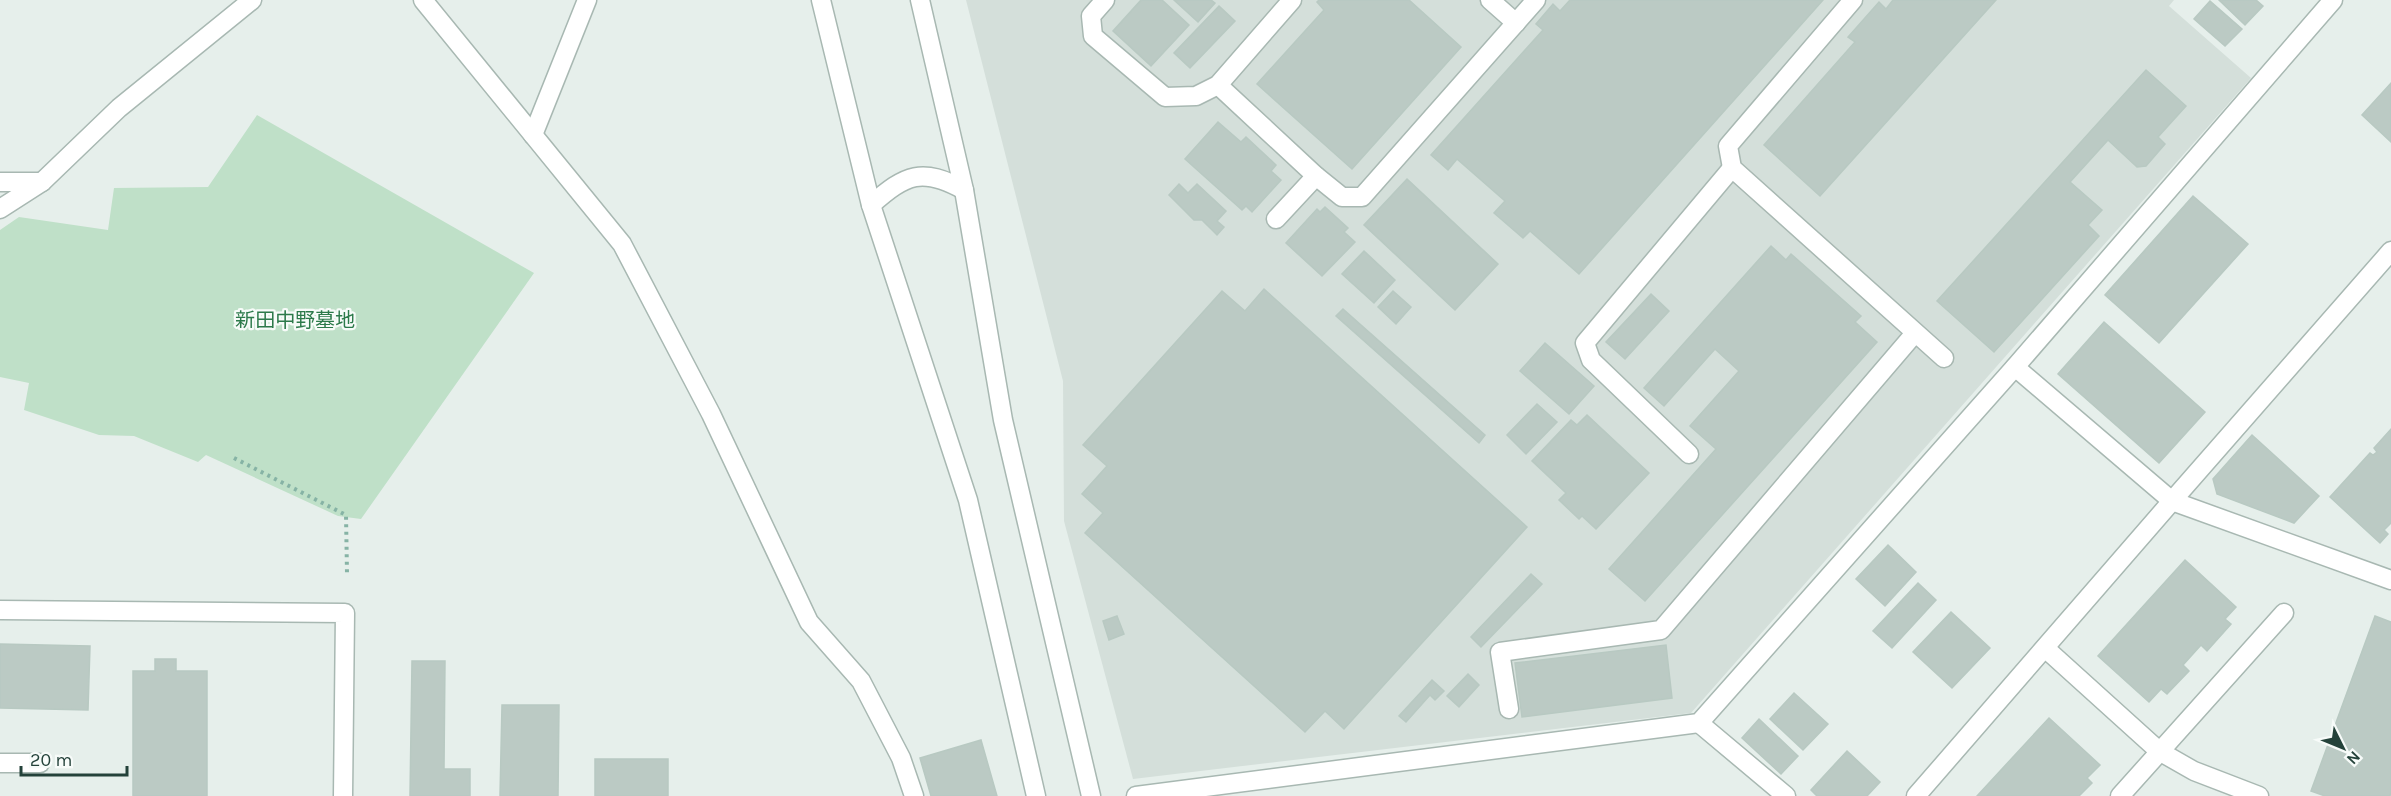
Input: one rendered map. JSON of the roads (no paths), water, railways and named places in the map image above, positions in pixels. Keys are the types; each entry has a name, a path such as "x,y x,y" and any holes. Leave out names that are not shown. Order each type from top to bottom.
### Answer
{"street":[{"path":"0,209 42,182 119,108 252,0"},
{"path":"423,0 622,244 711,414 809,622 861,681 901,758 914,796"},
{"path":"533,135 587,0"},
{"path":"821,0 871,205 968,500 1036,796"},
{"path":"920,0 964,190 1004,420 1091,796"},
{"path":"1105,0 1091,16 1093,36 1165,97 1196,96 1218,85 1292,0"},
{"path":"1490,0 1516,23"},
{"path":"1218,85 1316,176 1342,197 1362,197 1536,0"},
{"path":"1853,0 1728,146 1732,168 1944,358"},
{"path":"1136,796 1699,723 2015,367 2333,0"},
{"path":"1689,454 1591,360 1585,343 1732,168"},
{"path":"871,205 886,191 906,180 926,175 943,178 964,190"},
{"path":"1276,219 1316,176"},
{"path":"0,182 42,182"},
{"path":"1916,796 2391,250"},
{"path":"1509,710 1500,652 1661,630 1916,333"},
{"path":"2015,367 2172,501 2391,580"},
{"path":"0,610 345,613 344,796"},
{"path":"2120,796 2284,613"},
{"path":"2045,648 2159,750 2194,771 2259,796"},
{"path":"1699,723 1786,796"},
{"path":"0,763 40,763"}],"park label":[{"name":"新田中野墓地","path":"295,320"}]}
